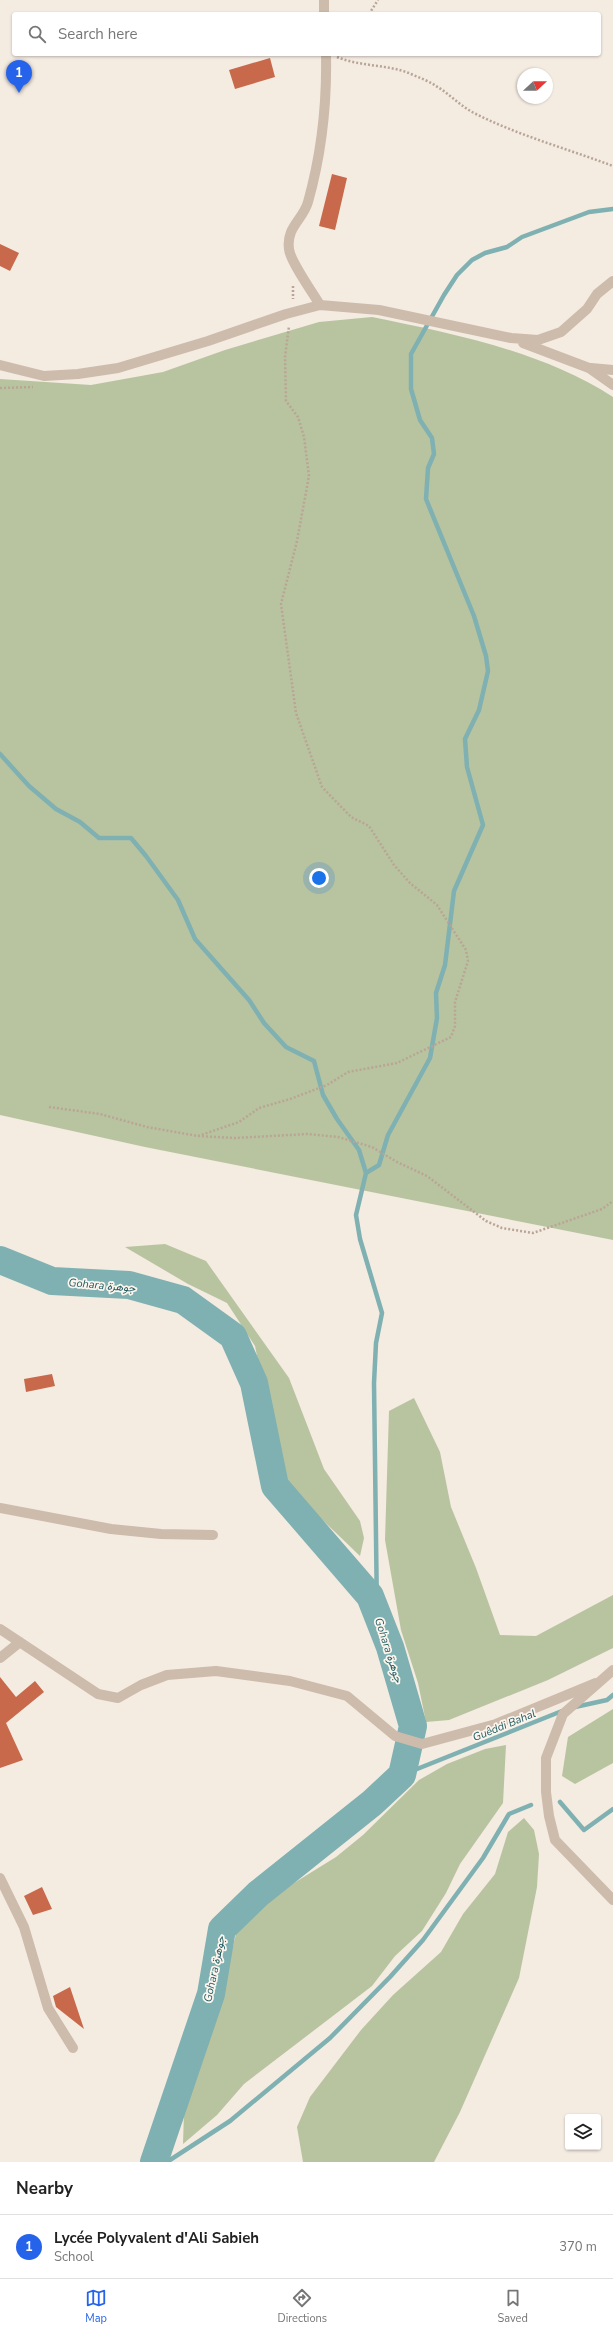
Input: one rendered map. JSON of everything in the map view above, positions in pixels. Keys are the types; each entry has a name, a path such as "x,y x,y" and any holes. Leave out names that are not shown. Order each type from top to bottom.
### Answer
{"street":[{"path":"324,0 324,12"},
{"path":"320,305 289,250 291,228 308,204 321,136 326,78 326,56"},
{"path":"0,365 44,376 78,374 118,368 194,346 293,312 320,305 379,310 511,338 538,340 561,332 588,309 597,294 613,281"},
{"path":"511,338 589,368 613,385"},
{"path":"589,368 613,370"},
{"path":"0,1508 111,1529 161,1534 213,1535"},
{"path":"0,1630 98,1694 118,1698 141,1685 167,1675 216,1671 290,1681 347,1696 395,1736 422,1744 496,1724 596,1683"},
{"path":"0,1658 20,1642"},
{"path":"613,1670 596,1683 563,1714 546,1758 546,1792 549,1816 555,1840 613,1900"},
{"path":"0,1878 24,1927 48,2008 73,2048"}],"path":[{"path":"370,12 378,0"},
{"path":"336,56 353,62 396,69 411,74 437,86 451,98 475,114 551,145 613,166"},
{"path":"198,1136 239,1122 259,1108 290,1099 327,1084 348,1072 397,1063 451,1037 455,1026 455,1002 468,961 466,950 437,905 410,883 394,865 369,826 351,817 322,787 296,712 281,604 297,541 309,476 304,437 298,417 286,401 285,357 293,312 292,280"},
{"path":"49,1107 100,1114 147,1127 198,1136 235,1138 308,1134 338,1137 372,1147 397,1162 427,1176 486,1221 510,1229 533,1233 602,1209 613,1201"}],"green space":[{"path":"372,317 435,330 497,346 557,367 613,397 613,1240 145,1147 0,1115 0,379 91,385 163,372 225,350 319,322"},
{"path":"165,1244 206,1261 289,1378 324,1469 360,1521 364,1538 360,1556 283,1482 255,1346 227,1303 188,1284 125,1247"},
{"path":"414,1398 440,1452 451,1507 476,1568 500,1635 536,1636 613,1595 613,1648 548,1680 449,1720 426,1722 418,1683 401,1630 385,1540 389,1411"},
{"path":"613,1709 613,1763 575,1784 562,1776 568,1737"},
{"path":"506,1745 503,1803 460,1864 446,1893 422,1931 395,1956 372,1986 244,2084 217,2115 183,2144 184,2112 220,1999 236,1934 273,1896 336,1857 363,1835 419,1780 447,1764 485,1749"},
{"path":"524,1818 534,1830 539,1854 537,1887 519,1978 460,2112 434,2162 303,2162 297,2127 310,2097 361,2030 393,1995 441,1952 463,1914 495,1874 508,1832"}],"building":[{"path":"270,58 275,77 235,89 229,70"},
{"path":"332,174 347,178 335,230 319,226"},
{"path":"0,244 19,253 10,271 0,266"},
{"path":"52,1374 55,1386 26,1392 24,1379"},
{"path":"0,1677 16,1697 35,1681 44,1692 6,1723 23,1760 0,1768"},
{"path":"42,1887 52,1909 33,1915 24,1896"},
{"path":"70,1987 84,2029 56,2007 53,1996"}],"waterway":[{"path":"366,1173 379,1165 388,1135 430,1058 437,1018 436,993 445,965 454,891 483,825 467,767 465,739 479,710 488,671 486,656 474,616 426,499 428,468 434,454 432,438 420,420 411,389 411,354 444,295 457,275 472,260 485,253 507,247 522,237 589,212 613,209"},
{"path":"0,754 29,786 56,809 80,822 99,838 131,838 178,900 195,939 249,1000 264,1023 286,1047 314,1061 323,1095 337,1119 359,1150 366,1173 356,1215 360,1239 382,1313 376,1343 374,1383 377,1614"},
{"name":"Gohara جوهرة","path":"0,1260 52,1281 129,1285 183,1300 233,1336 254,1383 275,1486 370,1596 390,1647 413,1726 402,1775 372,1803 258,1894 222,1929 211,1994 154,2162"},
{"name":"Guêddi Bahal","path":"575,1707 607,1700 613,1695"},
{"name":"Guêddi Bahal","path":"402,1775 562,1711"},
{"path":"560,1802 584,1830 613,1809"},
{"path":"167,2162 230,2121 330,2038 390,1977 423,1940 483,1858 509,1814 531,1805"}],"place":[{"name":"Lycée Polyvalent d'Ali Sabieh","path":"19,93"}]}
